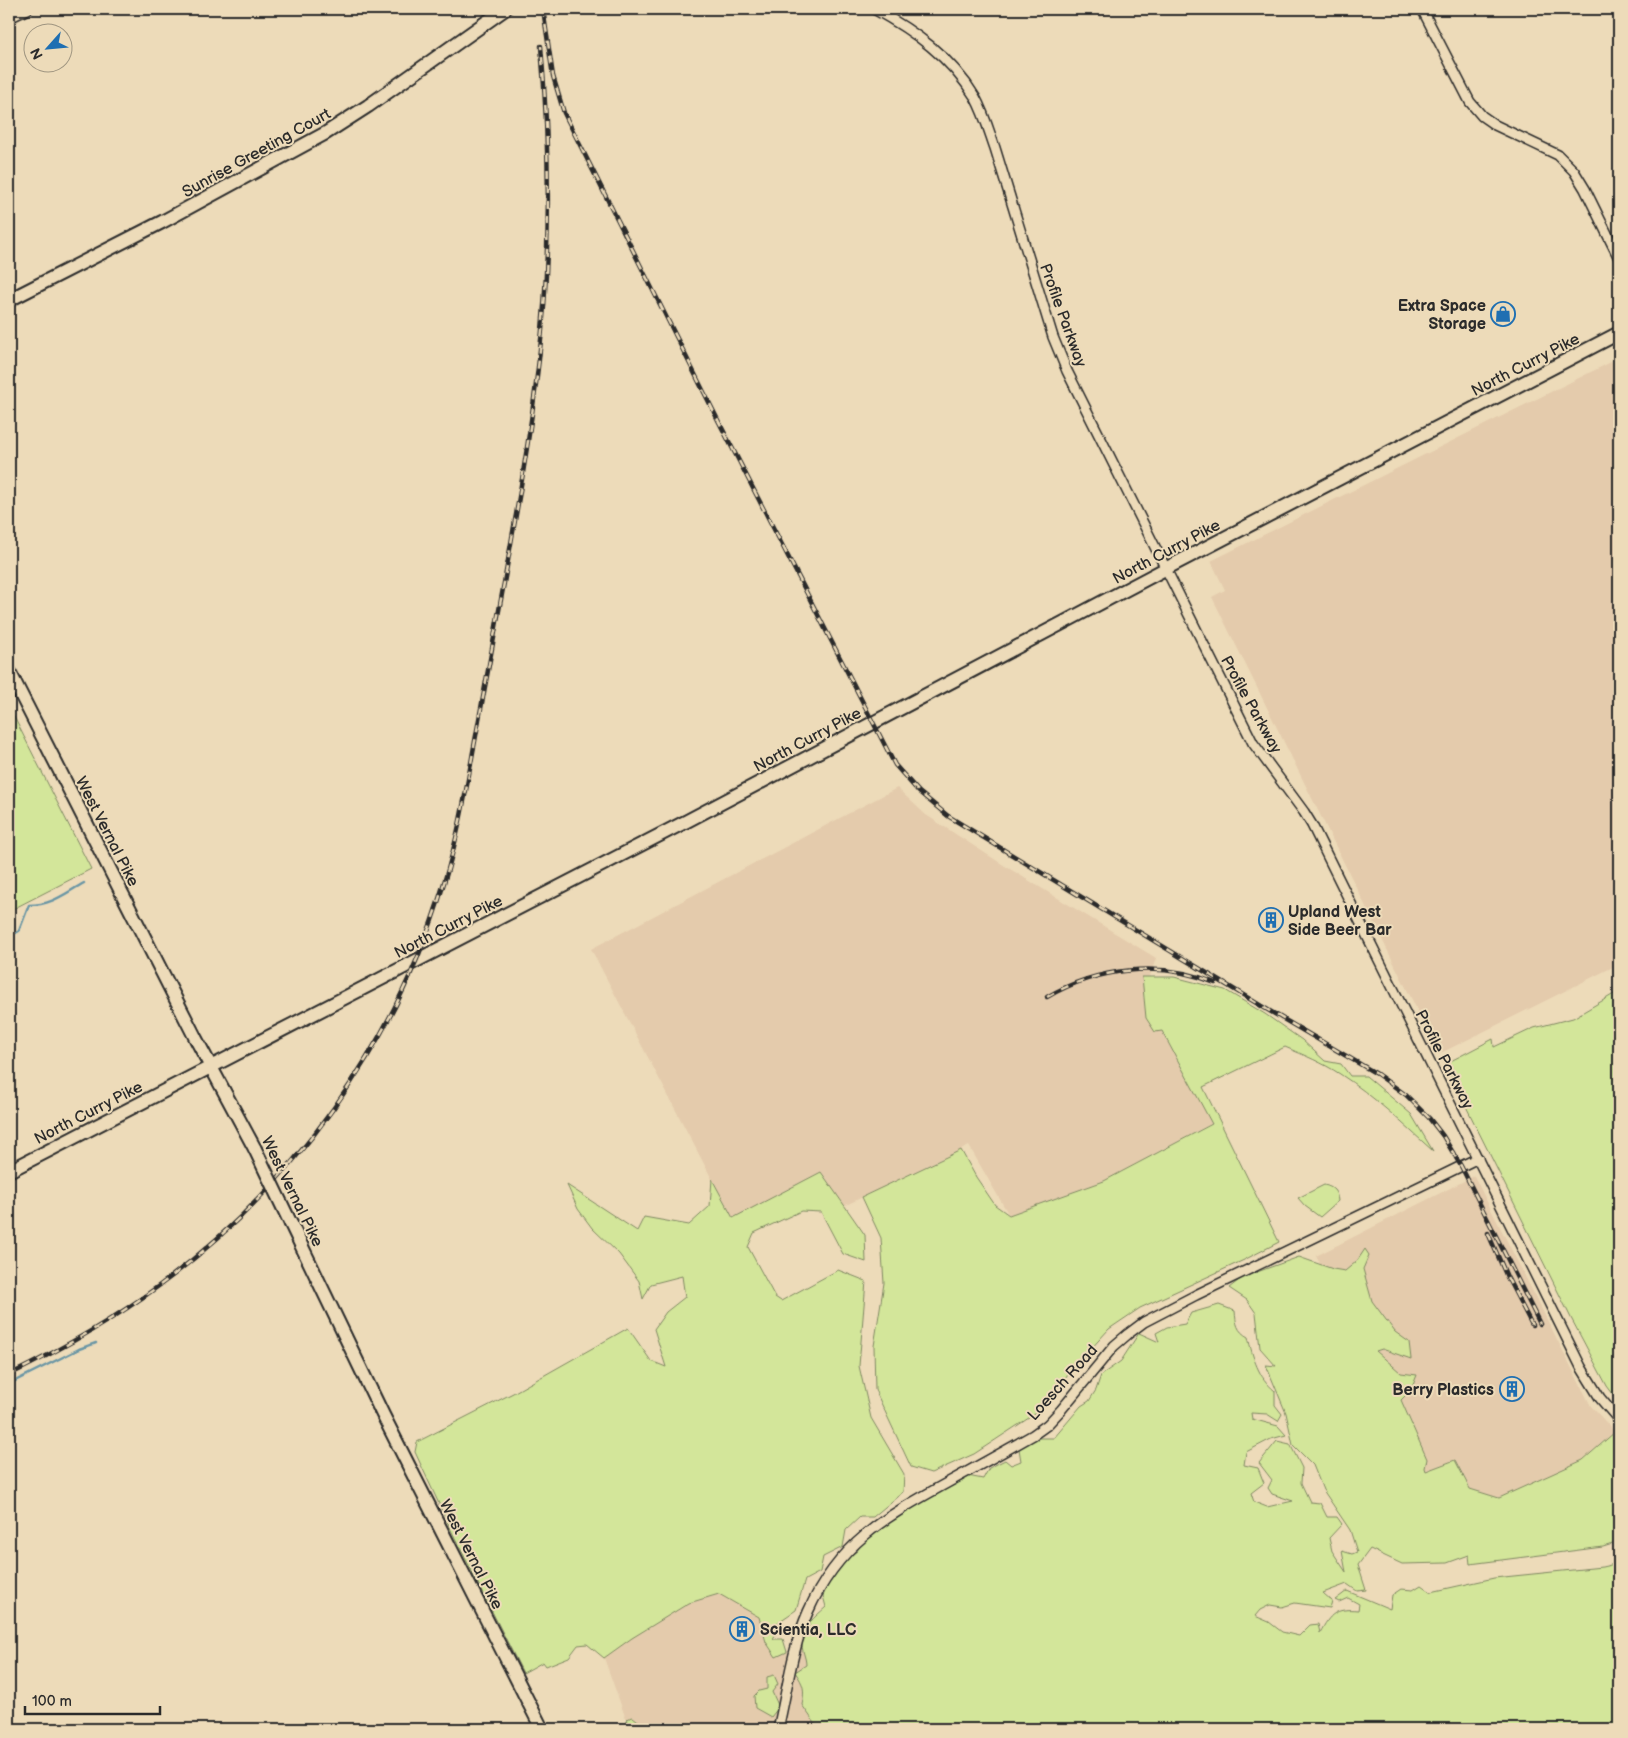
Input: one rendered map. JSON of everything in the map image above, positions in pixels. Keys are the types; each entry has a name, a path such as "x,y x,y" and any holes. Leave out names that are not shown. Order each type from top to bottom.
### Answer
{"main road":[{"name":"Sunrise Greeting Court","path":"9,300 162,222 326,133 368,106 500,12"},
{"name":"North Curry Pike","path":"9,1171 687,821 1165,569 1619,333"},
{"name":"West Vernal Pike","path":"9,671 211,1067 255,1149 387,1424 542,1729"}],"street":[{"path":"9,18 28,9"},
{"name":"Profile Parkway","path":"874,9 905,26 941,54 975,97 995,148 1053,337 1072,380 1252,743 1308,819 1581,1367 1600,1398 1619,1420"},
{"path":"1422,9 1470,102 1482,116 1495,126 1558,155 1574,171 1585,189 1619,258"},
{"name":"Loesch Road","path":"778,1729 797,1647 807,1614 824,1582 838,1562 858,1540 883,1520 906,1506 1033,1435 1047,1425 1114,1346 1144,1322 1478,1158"}],"shaded area":[{"path":"1619,358 1619,970 1617,965 1439,1054 1212,597 1225,590 1211,561"},
{"path":"897,788 926,815 1005,866 1156,958 1143,997 1213,1123 1104,1181 1009,1215 969,1146 844,1206 821,1172 733,1219 591,949"},
{"path":"1474,1176 1591,1406 1615,1432 1583,1460 1499,1498 1470,1489 1455,1460 1426,1471 1316,1256"},
{"path":"719,1594 759,1617 766,1642 787,1652 802,1643 806,1665 795,1673 803,1684 802,1705 819,1729 646,1729 633,1717 626,1719 604,1658 632,1638 689,1603"}],"green space":[{"path":"9,707 91,869 9,911"},
{"path":"1142,977 1174,977 1225,990 1265,1014 1302,1040 1325,1061 1341,1064 1350,1076 1366,1076 1411,1114 1433,1151 1353,1083 1327,1066 1285,1047 1203,1087 1279,1242 1140,1308 1109,1329 1068,1374 1041,1410 974,1454 931,1473 911,1467 875,1390 874,1346 884,1283 881,1238 862,1197 961,1150 995,1205 1009,1215 1104,1181 1212,1124 1162,1031 1155,1032 1146,1018"},
{"path":"1619,991 1619,1402 1607,1386 1571,1318 1445,1064 1493,1039 1494,1047 1534,1028 1573,1018"},
{"path":"821,1172 865,1235 866,1262 843,1254 821,1212 801,1211 754,1233 748,1247 775,1297 781,1301 838,1270 866,1281 859,1366 871,1418 904,1474 903,1492 873,1517 860,1517 846,1530 843,1547 823,1557 820,1572 805,1580 796,1610 777,1623 778,1629 773,1639 783,1639 787,1652 776,1657 766,1642 759,1617 719,1594 689,1603 632,1638 604,1658 587,1644 578,1645 569,1657 546,1666 543,1662 523,1673 452,1532 415,1452 417,1442 513,1393 628,1328 651,1361 666,1367 654,1329 666,1312 685,1297 682,1276 651,1284 643,1299 639,1281 619,1254 592,1228 578,1209 567,1185 637,1231 644,1217 689,1225 710,1206 712,1179 733,1218"},
{"path":"1324,1185 1334,1190 1338,1201 1320,1217 1298,1198"},
{"path":"1365,1249 1369,1255 1363,1269 1372,1301 1395,1332 1409,1342 1411,1359 1382,1349 1376,1351 1401,1373 1417,1375 1411,1390 1401,1400 1427,1459 1426,1471 1455,1460 1470,1489 1499,1498 1583,1460 1615,1432 1619,1435 1619,1542 1603,1547 1470,1564 1469,1555 1447,1563 1402,1564 1370,1549 1358,1565 1366,1590 1357,1591 1347,1584 1323,1593 1332,1601 1330,1608 1295,1603 1282,1607 1270,1605 1260,1610 1255,1616 1269,1622 1282,1632 1299,1636 1310,1625 1318,1624 1320,1633 1334,1614 1344,1610 1358,1610 1359,1604 1348,1598 1339,1602 1335,1600 1347,1591 1390,1609 1392,1595 1401,1589 1413,1590 1421,1585 1431,1592 1494,1578 1602,1567 1619,1563 1619,1729 819,1729 802,1705 803,1687 795,1672 806,1665 802,1645 805,1630 810,1622 826,1607 823,1596 831,1578 844,1560 857,1551 862,1542 879,1528 894,1520 898,1513 957,1474 983,1479 989,1468 1005,1460 1011,1465 1021,1461 1019,1449 1033,1438 1054,1438 1081,1406 1089,1401 1096,1390 1101,1375 1121,1361 1139,1333 1159,1342 1156,1333 1167,1327 1185,1324 1191,1313 1219,1305 1235,1311 1238,1327 1248,1337 1254,1360 1260,1373 1275,1391 1275,1405 1282,1414 1278,1421 1267,1414 1251,1413 1252,1419 1278,1426 1286,1435 1271,1439 1246,1452 1244,1465 1258,1468 1264,1483 1251,1493 1254,1502 1267,1507 1293,1501 1272,1494 1268,1488 1272,1480 1259,1463 1277,1441 1290,1444 1302,1468 1301,1483 1310,1502 1320,1503 1327,1517 1337,1517 1342,1524 1329,1538 1332,1551 1346,1572 1342,1551 1352,1554 1357,1552 1350,1530 1323,1490 1313,1465 1293,1445 1286,1413 1266,1365 1276,1366 1260,1348 1256,1313 1247,1300 1229,1288 1243,1277 1299,1257 1333,1269 1345,1271 1357,1261"},
{"path":"774,1675 778,1684 772,1692 779,1707 771,1717 755,1708 754,1696 759,1691 767,1689 767,1677"},
{"path":"633,1717 646,1729 630,1729 626,1719"}],"waterway":[{"path":"9,937 19,931 29,905 51,901 84,883"},
{"path":"9,1384 79,1349 96,1343"}],"railway":[{"path":"543,9 553,76 564,113 719,422 895,765 919,792 948,816 1377,1074 1406,1095 1429,1118 1443,1136 1461,1166 1540,1324"},
{"path":"9,1375 87,1333 142,1298 208,1246 254,1204 296,1157 334,1108 368,1056 398,1001 423,944 448,869 464,803 527,448 535,389 546,281 548,203 546,124 541,46"},
{"path":"1047,997 1086,979 1129,970 1173,971 1215,983"},
{"path":"1488,1233 1507,1277 1532,1325"}],"place":[{"name":"Extra Space Storage","path":"1503,314"},
{"name":"Upland West Side Beer Bar","path":"1271,920"},
{"name":"Berry Plastics","path":"1512,1389"},
{"name":"Scientia, LLC","path":"742,1629"}]}
